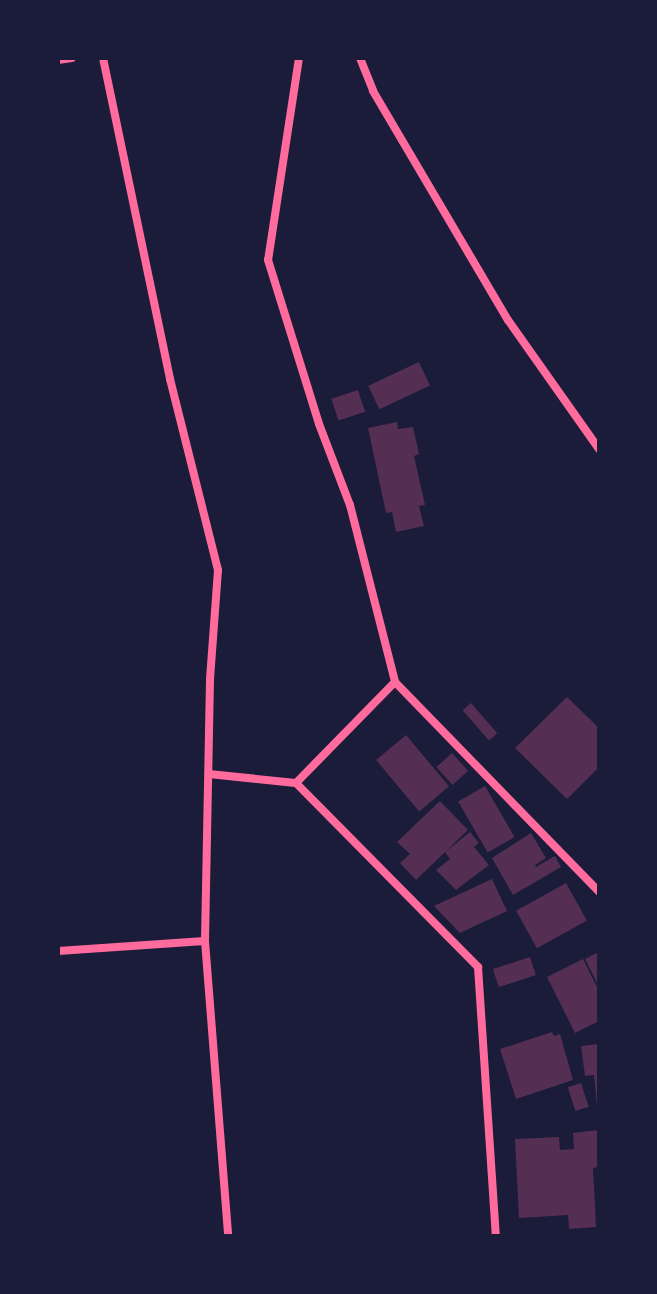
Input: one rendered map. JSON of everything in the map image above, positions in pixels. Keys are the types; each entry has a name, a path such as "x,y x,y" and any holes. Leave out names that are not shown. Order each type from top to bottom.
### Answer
{"street":[{"path":"58,60 72,58"},
{"path":"103,58 170,379 218,570 210,680 205,941 228,1236"},
{"path":"299,58 268,260 319,424 350,505 395,682 599,892"},
{"path":"360,58 373,91 508,320 599,449"},
{"path":"296,783 395,682"},
{"path":"209,774 296,783 478,967 496,1236"},
{"path":"58,951 205,941"}],"building":[{"path":"419,362 430,386 379,409 368,386"},
{"path":"358,390 365,412 338,421 331,399"},
{"path":"397,422 398,429 413,427 419,454 414,456 425,505 419,506 424,526 396,532 392,512 386,513 368,428"},
{"path":"567,697 599,728 599,767 567,799 515,748"},
{"path":"471,703 497,733 489,740 463,710"},
{"path":"406,735 449,786 419,811 376,760"},
{"path":"452,753 468,771 452,785 436,767"},
{"path":"485,786 514,837 488,853 458,802"},
{"path":"440,801 468,830 416,880 400,863 410,854 397,842"},
{"path":"470,832 479,843 474,847 489,865 456,890 436,870 450,859 445,852"},
{"path":"531,833 546,858 536,867 555,856 561,867 513,895 492,858"},
{"path":"492,879 507,911 460,933 434,906"},
{"path":"566,883 587,921 537,948 516,911"},
{"path":"599,952 599,987 585,959"},
{"path":"530,957 536,975 499,987 493,969"},
{"path":"583,959 599,991 599,1021 575,1033 547,977"},
{"path":"552,1032 554,1036 560,1034 573,1080 516,1099 500,1049"},
{"path":"599,1044 597,1106 594,1075 585,1076 581,1046"},
{"path":"581,1083 589,1107 575,1111 568,1087"},
{"path":"599,1130 599,1167 593,1168 596,1227 569,1229 568,1215 519,1218 515,1139 559,1137 560,1150 574,1149 573,1133"}]}
